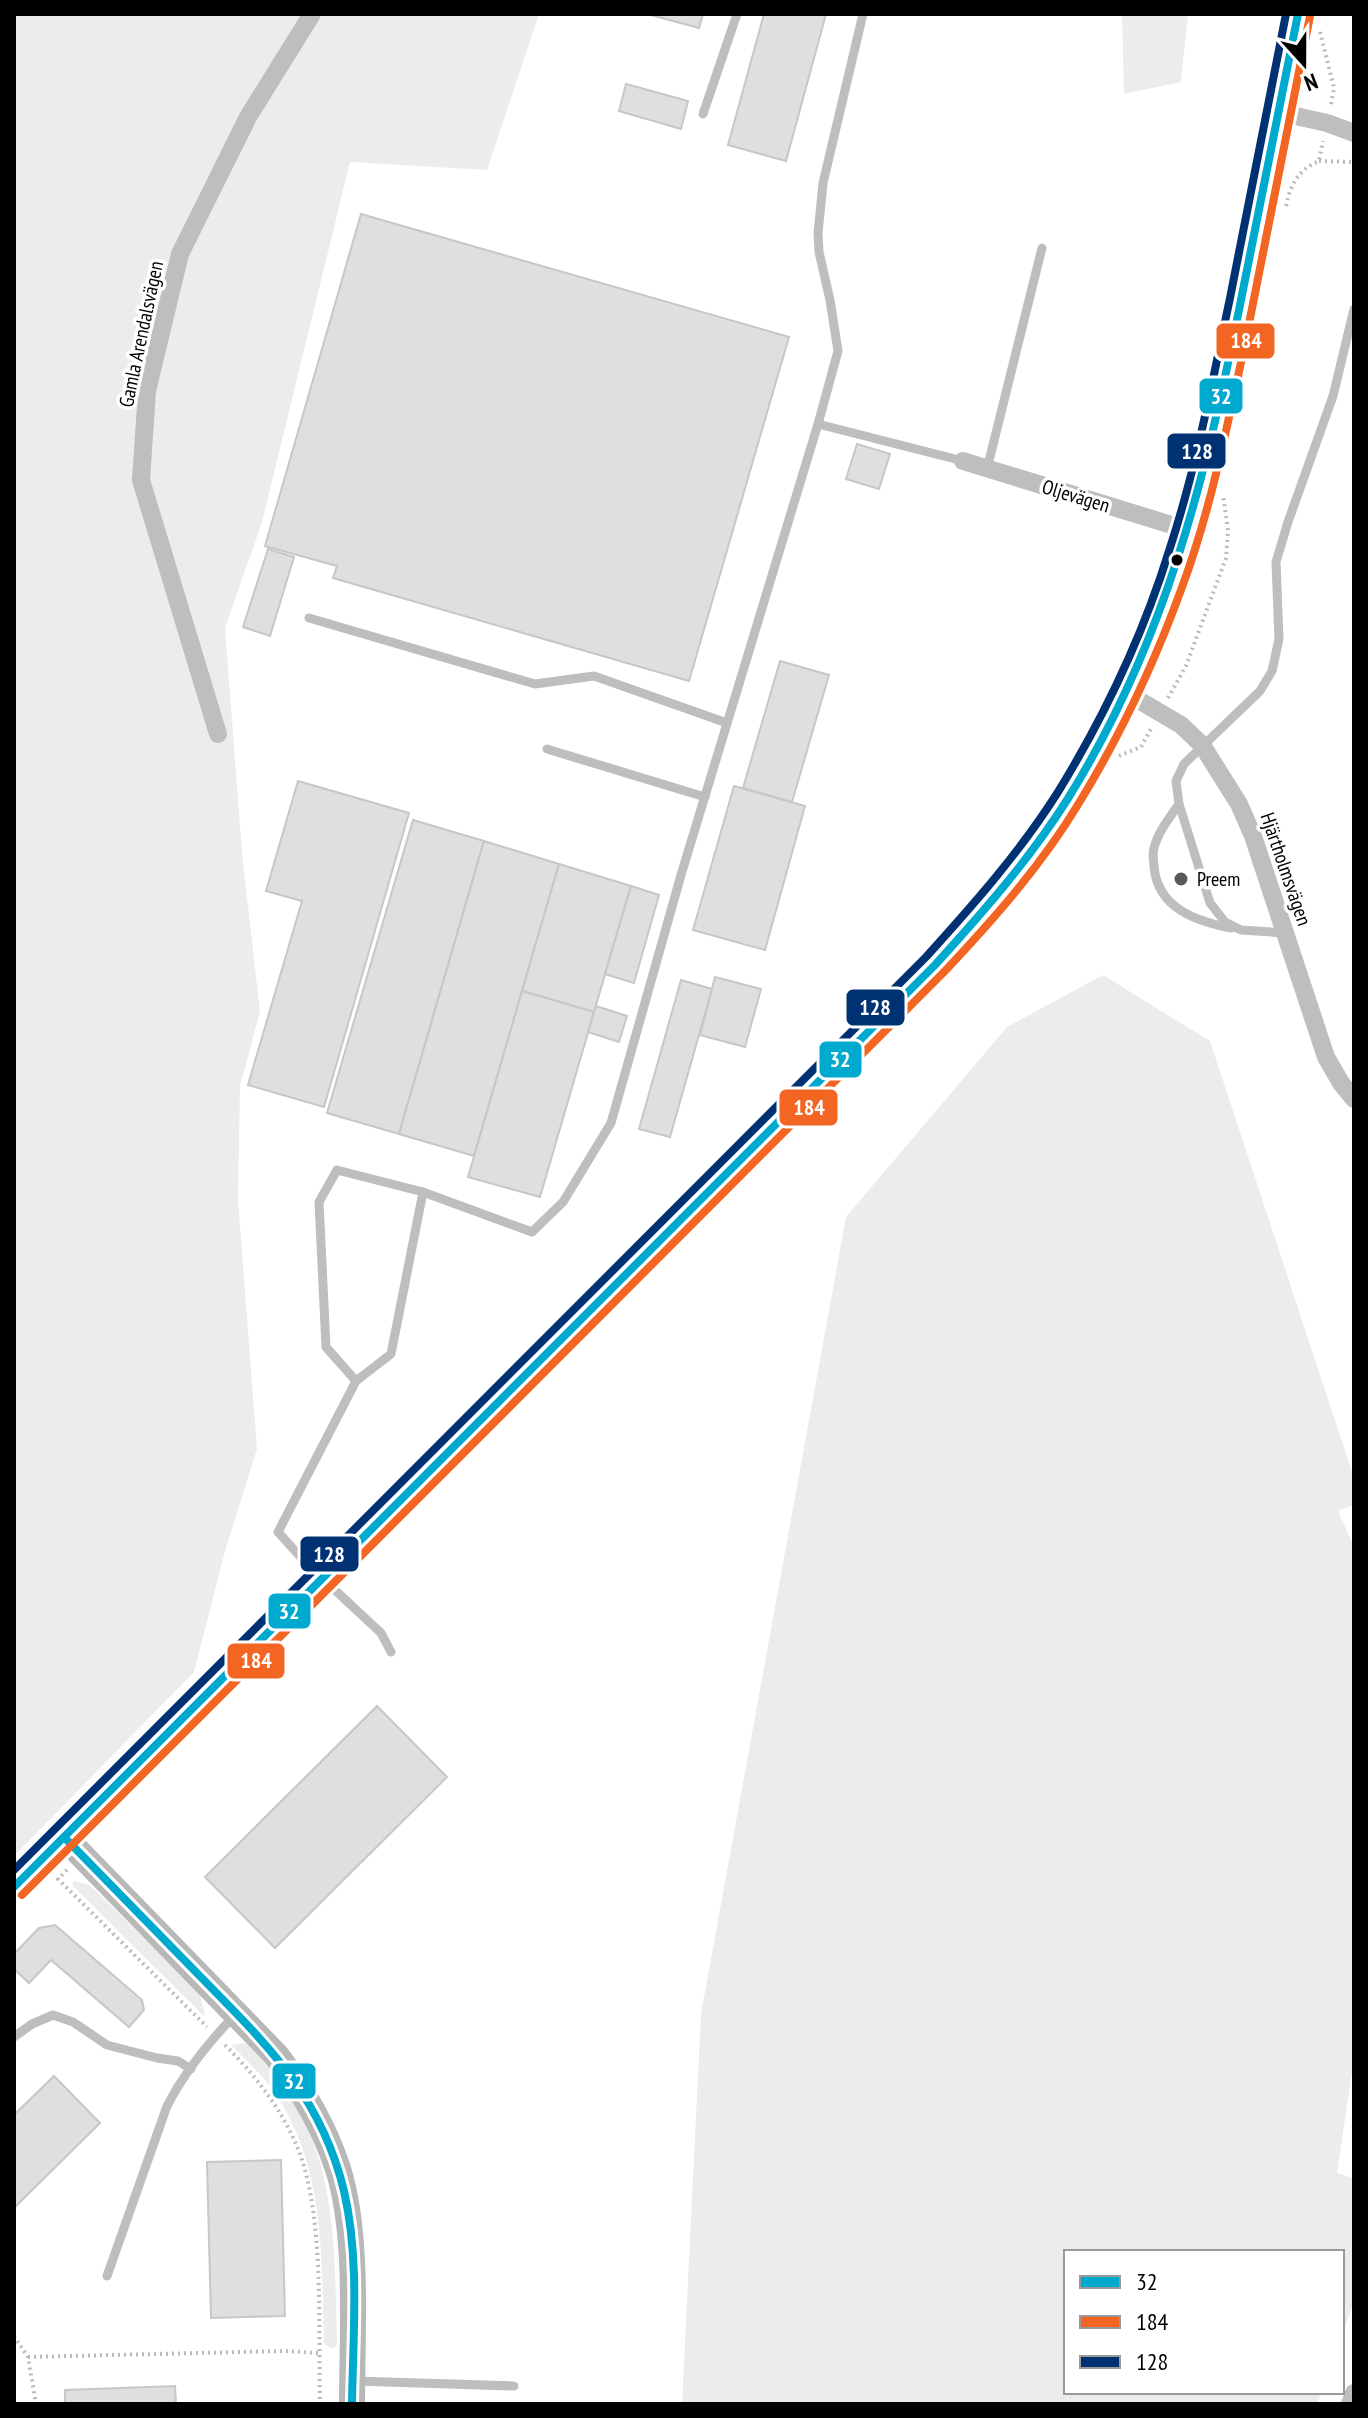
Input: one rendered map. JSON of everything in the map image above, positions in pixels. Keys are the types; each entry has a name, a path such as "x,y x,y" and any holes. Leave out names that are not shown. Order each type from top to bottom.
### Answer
{"street":[{"name":"Gamla Arendalsvägen","path":"218,734 141,480 147,391 180,254 248,117 312,14"},
{"path":"14,1887 73,1846 322,1578 935,965 997,897 1042,836 1082,774 1125,692 1159,617 1188,530 1210,449 1246,283 1278,112 1309,20"},
{"path":"1278,112 1327,123 1354,133"},
{"name":"Oljevägen","path":"963,461 1188,530"},
{"name":"Hjärtholmsvägen","path":"1125,692 1181,725 1202,745 1239,804 1253,836 1326,1057 1354,1099"},
{"path":"73,1846 276,2055 295,2080 338,2170 350,2251 352,2392"},
{"path":"1350,2404 1354,2393"}],"lane":[{"path":"703,114 737,14"},
{"path":"356,1381 326,1347 319,1202 337,1170 423,1192 532,1232 563,1202 611,1123 838,351 818,233 823,183 863,14"},
{"path":"987,469 1042,248"},
{"path":"1241,930 1225,922 1210,903 1179,804 1176,781 1184,764 1260,691 1272,671 1279,639 1276,562 1333,396 1354,309"},
{"path":"818,424 963,461"},
{"path":"309,618 535,684 594,676 727,723"},
{"path":"547,749 705,797"},
{"path":"1179,804 1153,850 1155,879 1164,897 1188,917 1241,930 1285,933"},
{"path":"391,1652 381,1633 278,1532 356,1381 391,1354 423,1192"},
{"path":"107,2276 167,2106 178,2084 215,2035 237,2014"},
{"path":"14,2037 32,2024 53,2015 73,2022 107,2045 178,2061 191,2069"},
{"path":"352,2392 514,2386"}],"path":[{"path":"1309,20 1320,36 1334,88 1319,161"},
{"path":"1286,206 1298,175 1319,161 1354,162"},
{"path":"1111,760 1141,747 1186,666 1226,558 1228,530 1222,489"},
{"path":"73,1846 58,1879 235,2055 281,2112 302,2160 315,2233 320,2404"},
{"path":"14,2336 28,2357 36,2404"},
{"path":"28,2357 283,2351 318,2353"}],"shaded area":[{"path":"14,14 539,14 487,170 350,162 262,522 225,628 242,853 260,1012 240,1086 238,1200 257,1449 225,1551 194,1672 14,1856"},
{"path":"1122,14 1188,14 1181,82 1124,94"},
{"path":"1103,975 1210,1041 1354,1478 1354,1505 1338,1511 1354,1547 1354,2058 1337,2173 1354,2178 1354,2302 1344,2330 1344,2250 1064,2250 1064,2394 1321,2394 1317,2404 682,2404 701,2014 846,1217 1007,1027"},
{"path":"74,1881 87,1884 96,1891 200,1994 205,2017 74,1887"},
{"path":"243,2043 260,2054 295,2103 321,2168 333,2236 337,2345 333,2349 324,2344 320,2243 311,2177 288,2114 269,2085 231,2045"}],"building":[{"path":"647,14 703,14 699,28"},
{"path":"764,14 826,14 786,161 728,145"},
{"path":"626,84 688,101 681,129 619,111"},
{"path":"361,214 789,337 689,681 333,578 337,566 265,546"},
{"path":"857,444 890,454 879,489 846,479"},
{"path":"268,549 294,557 270,636 243,627"},
{"path":"780,661 829,675 792,802 743,788"},
{"path":"298,781 409,813 324,1107 248,1085 302,901 266,891"},
{"path":"734,786 805,806 765,950 693,930"},
{"path":"413,820 484,841 399,1134 327,1113"},
{"path":"484,841 559,864 474,1156 399,1134"},
{"path":"559,864 631,886 594,1012 522,991"},
{"path":"631,886 659,895 634,983 605,974"},
{"path":"715,977 761,989 745,1047 700,1035"},
{"path":"681,980 712,989 670,1137 639,1129"},
{"path":"522,991 594,1012 540,1197 468,1177"},
{"path":"596,1006 627,1016 619,1042 588,1032"},
{"path":"377,1706 447,1777 275,1948 205,1877"},
{"path":"55,1925 142,2000 144,2010 129,2027 51,1960 29,1983 14,1969 14,1954 39,1928"},
{"path":"54,2076 100,2123 14,2208 14,2115"},
{"path":"281,2160 285,2316 211,2318 207,2162"},
{"path":"175,2386 176,2404 65,2404 65,2390"}],"transit line":[{"name":"128","path":"14,1870 926,957 1028,836 1075,764 1121,675 1159,582 1179,520 1210,394 1286,14"},
{"name":"32","path":"14,1887 935,965 1037,844 1101,741 1130,682 1177,561 1212,436 1298,14"},
{"name":"184","path":"22,1895 943,973 1016,892 1049,849 1108,752 1148,672 1181,590 1201,529 1218,468 1245,344 1310,16"},
{"name":"32","path":"64,1837 264,2043 303,2095 320,2124 344,2191 349,2217 354,2297 352,2404"}],"place":[{"name":"Preem","path":"1181,879"}]}
